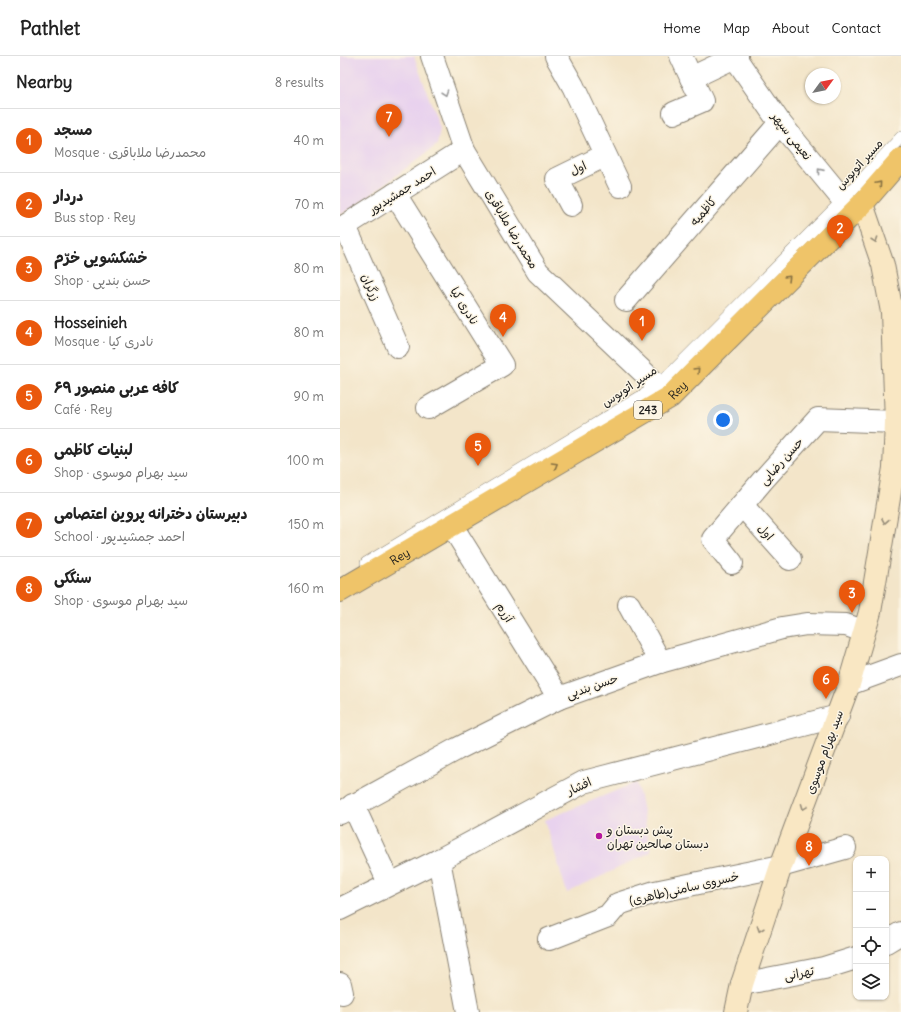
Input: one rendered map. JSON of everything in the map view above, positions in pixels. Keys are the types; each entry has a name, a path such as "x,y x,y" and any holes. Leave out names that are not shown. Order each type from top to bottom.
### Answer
{"main road":[{"name":"Rey","path":"340,592 670,397 853,205 901,159"}],"street":[{"name":"محمدرضا ملاباقری","path":"432,56 464,150 538,272 658,386"},
{"path":"556,56 620,186"},
{"path":"674,113 702,101 681,56"},
{"path":"692,78 735,56"},
{"name":"نعیمی سپهر","path":"735,56 780,123 853,205"},
{"name":"کاظمیه","path":"626,300 780,123"},
{"name":"احمد جمشیدپور","path":"342,228 464,150"},
{"name":"اول","path":"571,205 557,179 604,156"},
{"name":"نادری کیا","path":"395,194 502,365 428,408"},
{"name":"سید بهرام موسوی","path":"736,1012 742,984 781,866 849,684 863,631 870,612 896,486 894,468 896,422 896,306 883,265 853,205"},
{"name":"زرگران","path":"342,228 398,347"},
{"name":"حسن رضایی","path":"732,563 713,539 818,419 896,422"},
{"name":"اول","path":"742,505 790,559"},
{"name":"آزرم","path":"452,526 559,698"},
{"path":"629,604 660,662"},
{"name":"حسن بندپی","path":"346,809 559,698 660,662 782,628 807,624 846,625 863,631"},
{"path":"849,684 901,665"},
{"name":"افشار","path":"340,908 389,883 440,860 584,782 838,716"},
{"path":"346,809 389,883"},
{"name":"خسروی سامنی(طاهری)","path":"548,939 608,916 618,904 655,892 781,866 845,848"},
{"path":"440,860 468,1012"},
{"path":"889,940 901,933"},
{"name":"تهرانی","path":"742,984 824,968 853,959"}],"lane":[{"name":"مسیر اتوبوس","path":"340,579 658,386 853,205 901,137"}],"shaded area":[{"path":"340,56 414,56 440,128 437,145 353,208 340,214"},
{"name":"پیش دبستان و دبستان صالحین تهران","path":"637,782 651,852 567,893 545,820"}],"place":[{"name":"دبیرستان دخترانه پروین اعتصامی","path":"389,137"},
{"name":"دردار","path":"840,248"},
{"name":"Hosseinieh","path":"503,337"},
{"name":"مسجد","path":"642,341"},
{"name":"کافه عربی منصور ۶۹","path":"478,466"},
{"name":"خشکشویی خرّم","path":"852,613"},
{"name":"لبنیات کاظمی","path":"826,699"},
{"name":"پیش دبستان و دبستان صالحین تهران","path":"599,836"},
{"name":"سنگکی","path":"809,866"}]}
